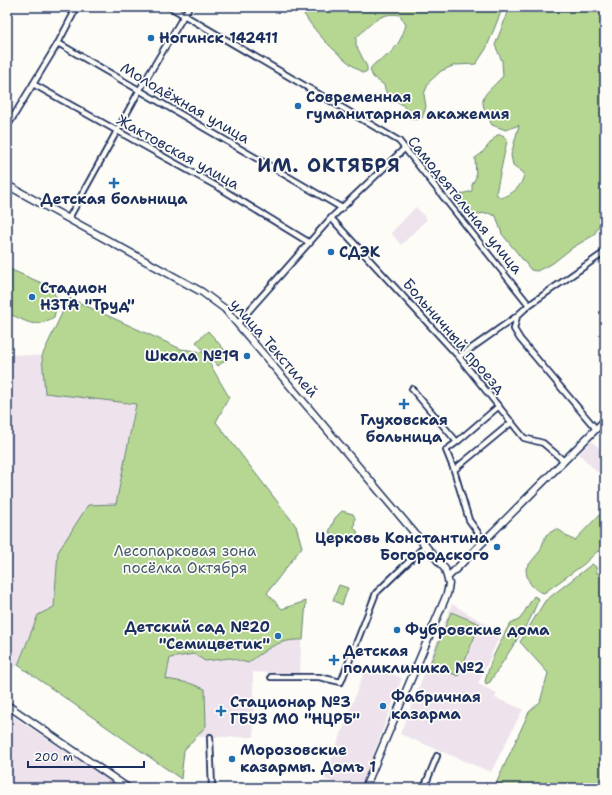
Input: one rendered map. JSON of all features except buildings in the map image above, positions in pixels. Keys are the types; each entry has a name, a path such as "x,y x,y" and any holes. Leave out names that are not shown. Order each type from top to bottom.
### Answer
{"street":[{"path":"65,7 74,12"},
{"path":"7,127 58,43 77,7"},
{"name":"Самодеятельная улица","path":"170,7 399,140 528,305"},
{"path":"69,218 139,91 189,7"},
{"name":"Молодёжная улица","path":"58,43 342,208"},
{"name":"Жактовская улица","path":"33,84 220,188 310,243"},
{"path":"238,323 331,218 405,148"},
{"name":"улица Текстилей","path":"7,185 202,292 226,310 442,564 448,577"},
{"name":"Больничный проезд","path":"331,218 459,357 524,438 543,443 564,461"},
{"path":"459,357 517,316 528,305 605,252"},
{"path":"517,316 514,329 520,339 596,429"},
{"path":"412,388 456,442"},
{"path":"484,541 469,520 454,470 446,450 499,406"},
{"path":"368,787 447,594 449,584 448,577 605,420"},
{"path":"454,470 512,422"},
{"path":"271,677 319,677 341,682 376,593 426,545"},
{"path":"7,705 128,788"},
{"path":"210,737 212,788"},
{"path":"424,788 437,756"}],"shaded area":[{"path":"416,207 427,219 401,245 391,233"},
{"path":"7,354 42,356 45,393 136,403 116,504 58,552 54,607 38,615 18,665 7,673"},
{"path":"592,441 605,454 605,465 598,473 579,454"},
{"path":"452,604 501,633 478,684 497,693 495,698 523,709 491,772 400,734"},
{"name":"Стационар №3 ГБУЗ МО \"НЦРБ\"","path":"302,622 300,674 253,672 254,737 188,737 162,684 162,648"},
{"path":"367,664 402,678 361,788 351,788 324,779"},
{"path":"7,710 14,717 121,788 7,788"}],"green space":[{"path":"300,7 503,7 486,49 476,64 455,65 441,71 429,82 424,94 426,107 422,118 415,120 410,118 407,111 400,103 389,96 384,85 373,77 370,70 376,63 395,48 399,41 406,25 400,15 393,14 381,17 356,38 356,45 367,67 367,71 363,73 345,60 327,43 305,16"},
{"path":"510,7 605,7 605,190 601,207 603,217 594,235 572,248 553,263 537,271 531,270 502,234 496,216 488,213 467,215 459,206 459,197 461,194 472,191 472,185 476,177 475,158 481,154 497,135 503,135 507,141 496,193 500,198 509,195 522,182 524,173 513,165 511,155 519,125 506,130 492,125 484,108 483,102 486,94 503,76 502,61 495,45"},
{"name":"Стадион НЗТА \"Труд\"","path":"7,268 51,287 58,301 54,317 47,321 35,324 7,313"},
{"name":"Лесопарковая зона посёлка Октября","path":"69,298 181,349 203,352 229,397 216,422 296,526 302,547 267,593 282,609 306,601 303,640 280,643 267,649 248,663 230,658 205,661 194,654 170,658 166,679 189,683 205,689 206,726 184,750 181,779 18,665 38,615 54,607 58,552 88,505 116,504 136,404 45,393 42,356"},
{"path":"208,331 230,356 218,366 196,342"},
{"path":"605,509 605,544 584,564 544,593 536,590 530,584 527,577 526,568 540,551 546,535 556,529 575,540"},
{"path":"342,511 353,514 355,518 354,528 358,532 356,535 347,538 344,542 339,543 333,540 331,533 329,532 335,518"},
{"path":"592,564 596,567 597,573 605,575 605,788 494,788 529,712 540,702 548,673 520,642 545,601"},
{"path":"339,585 348,588 342,605 333,600"},
{"path":"534,596 539,599 530,619 490,682 486,684 485,681 492,659 509,625 520,619"},
{"path":"451,612 480,624 458,676 430,664"}],"place":[{"name":"Ногинск 142411","path":"151,38"},
{"name":"Современная гуманитарная акажемия","path":"298,106"},
{"name":"Детская больница","path":"114,183"},
{"name":"СДЭК","path":"331,252"},
{"name":"Стадион НЗТА \"Труд\"","path":"32,297"},
{"name":"Школа №19","path":"247,356"},
{"name":"Глуховская больница","path":"404,404"},
{"name":"Церковь Константина Богородского","path":"497,547"},
{"name":"Фубровские дома","path":"397,630"},
{"name":"Детский сад №20 \"Семицветик\"","path":"278,636"},
{"name":"Детская поликлиника №2","path":"334,660"},
{"name":"Фабричная казарма","path":"383,706"},
{"name":"Стационар №3 ГБУЗ МО \"НЦРБ\"","path":"221,711"},
{"name":"Морозовские казармы. Домъ 1","path":"232,759"}],"district":[{"name":"ИМ. ОКТЯБРЯ","path":"329,165"}]}
